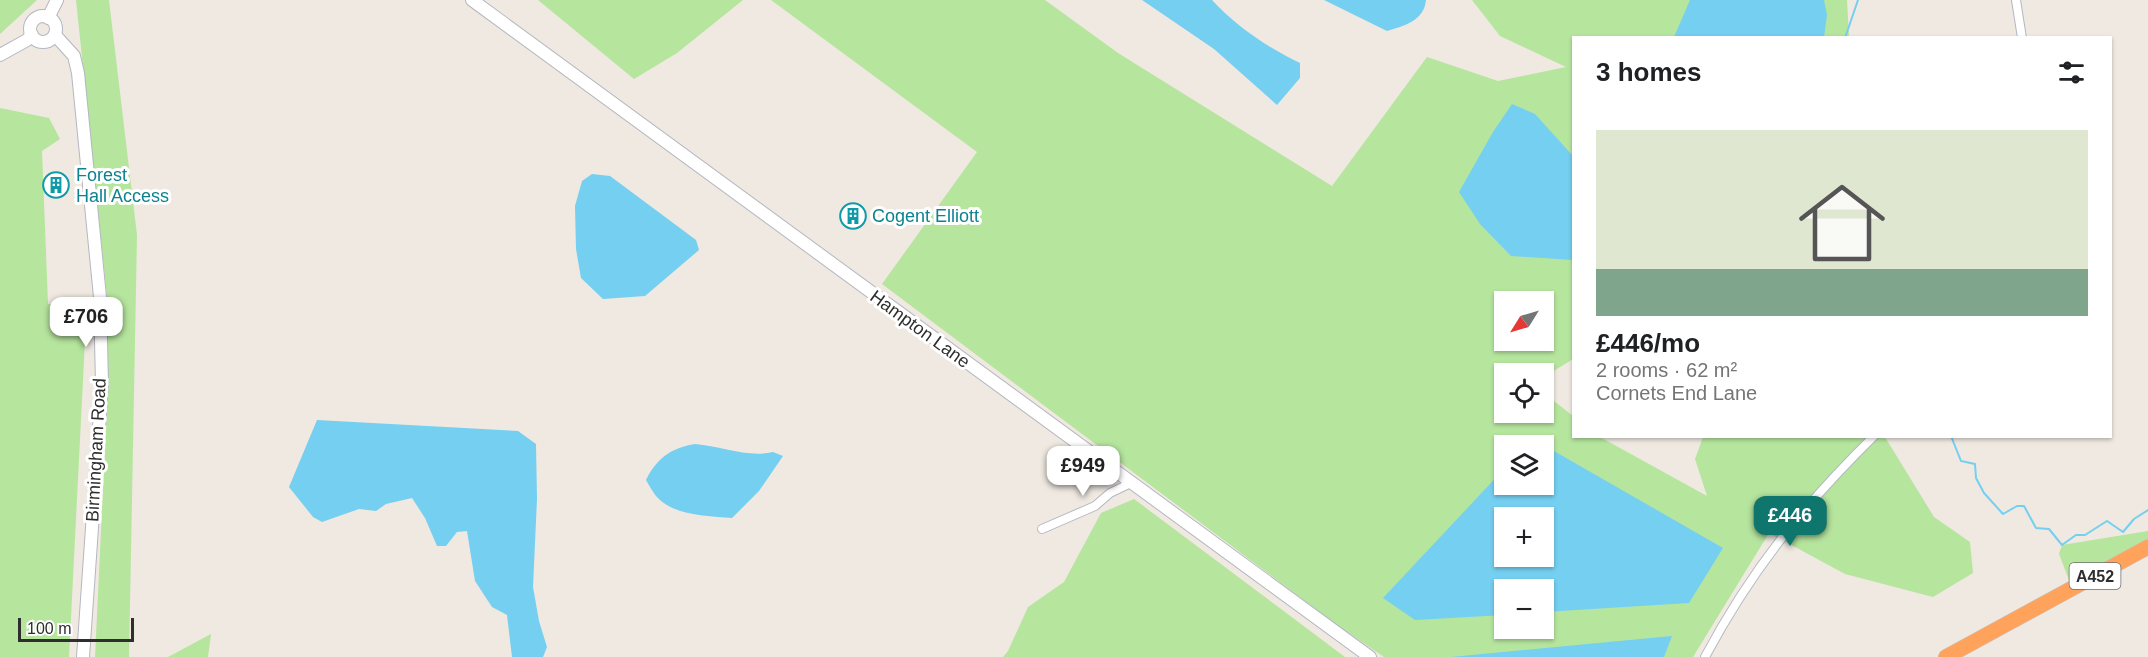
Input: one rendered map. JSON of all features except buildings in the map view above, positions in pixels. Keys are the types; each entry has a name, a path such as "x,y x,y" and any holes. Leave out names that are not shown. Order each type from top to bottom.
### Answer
{"highway":[{"name":"A452","path":"1946,657 2148,546"}],"main road":[{"path":"48,18 57,0"},
{"name":"Hampton Lane","path":"472,0 1370,657"},
{"path":"48,18 54,23 55,35 48,41 39,42 32,35 30,27 35,19 48,18"},
{"path":"0,55 32,35"},
{"name":"Birmingham Road","path":"55,35 74,56 78,73 100,297 102,384 83,657"}],"street":[{"path":"2016,0 2022,36"},
{"path":"1706,657 1745,588 1776,544 1819,492 1872,438"},
{"path":"1042,529 1095,506 1110,493 1131,483"}],"green space":[{"path":"0,0 37,0 0,34"},
{"path":"76,0 109,0 137,235 129,657 95,657 107,406 107,296"},
{"path":"538,0 743,0 677,53 634,79"},
{"path":"771,0 1045,0 1118,53 1332,186 1427,57 1498,81 1566,67 1500,36 1472,0 1847,0 1849,36 1572,36 1572,360 1554,371 1554,363 1494,363 1494,423 1554,423 1554,401 1572,415 1572,438 1602,438 1707,496 1695,459 1703,438 1886,438 1934,517 1970,542 1973,573 1933,597 1845,574 1769,533 1693,657 1384,657 1333,622 882,284 977,152"},
{"path":"0,108 49,118 60,139 42,151 48,304 54,304 55,307 87,301 69,657 0,657"},
{"path":"1134,499 1345,657 1003,657 1028,607 1064,582 1101,513"},
{"path":"2148,531 2148,552 2069,580 2059,554 2062,545"},
{"path":"211,634 208,657 168,657"}],"water":[{"path":"1142,0 1212,0 1253,36 1300,63 1300,78 1277,105 1214,49"},
{"path":"1324,0 1426,0 1421,13 1412,22 1387,31"},
{"path":"1690,0 1824,0 1827,15 1824,36 1674,36"},
{"path":"1512,104 1535,114 1572,155 1572,260 1511,256 1480,224 1459,192 1493,132"},
{"path":"592,174 610,176 696,240 699,250 645,296 603,299 581,278 576,249 575,206 582,181"},
{"path":"317,420 518,431 536,444 537,499 533,587 539,621 547,647 543,657 512,657 507,615 492,607 475,581 467,531 457,532 446,546 437,546 425,518 412,498 386,504 376,511 359,509 322,522 313,517 289,487"},
{"path":"695,444 744,453 773,452 783,456 759,491 732,518 702,515 681,511 663,503 646,480 666,455 679,448"},
{"path":"1554,451 1723,548 1689,603 1554,611 1554,579 1494,579 1494,616 1415,620 1383,598 1494,480 1494,495 1554,495"},
{"path":"1672,636 1664,657 1451,657"}],"waterway":[{"path":"1846,36 1858,0"},
{"path":"1952,438 1961,461 1975,464 1976,478 1984,493 2003,514 2017,506 2024,506 2036,528 2049,529 2062,545 2076,535 2085,535 2107,521 2123,532 2134,519 2148,510"}],"place":[{"name":"Forest Hall Access","path":"56,185"},
{"name":"Cogent Elliott","path":"853,216"}]}
